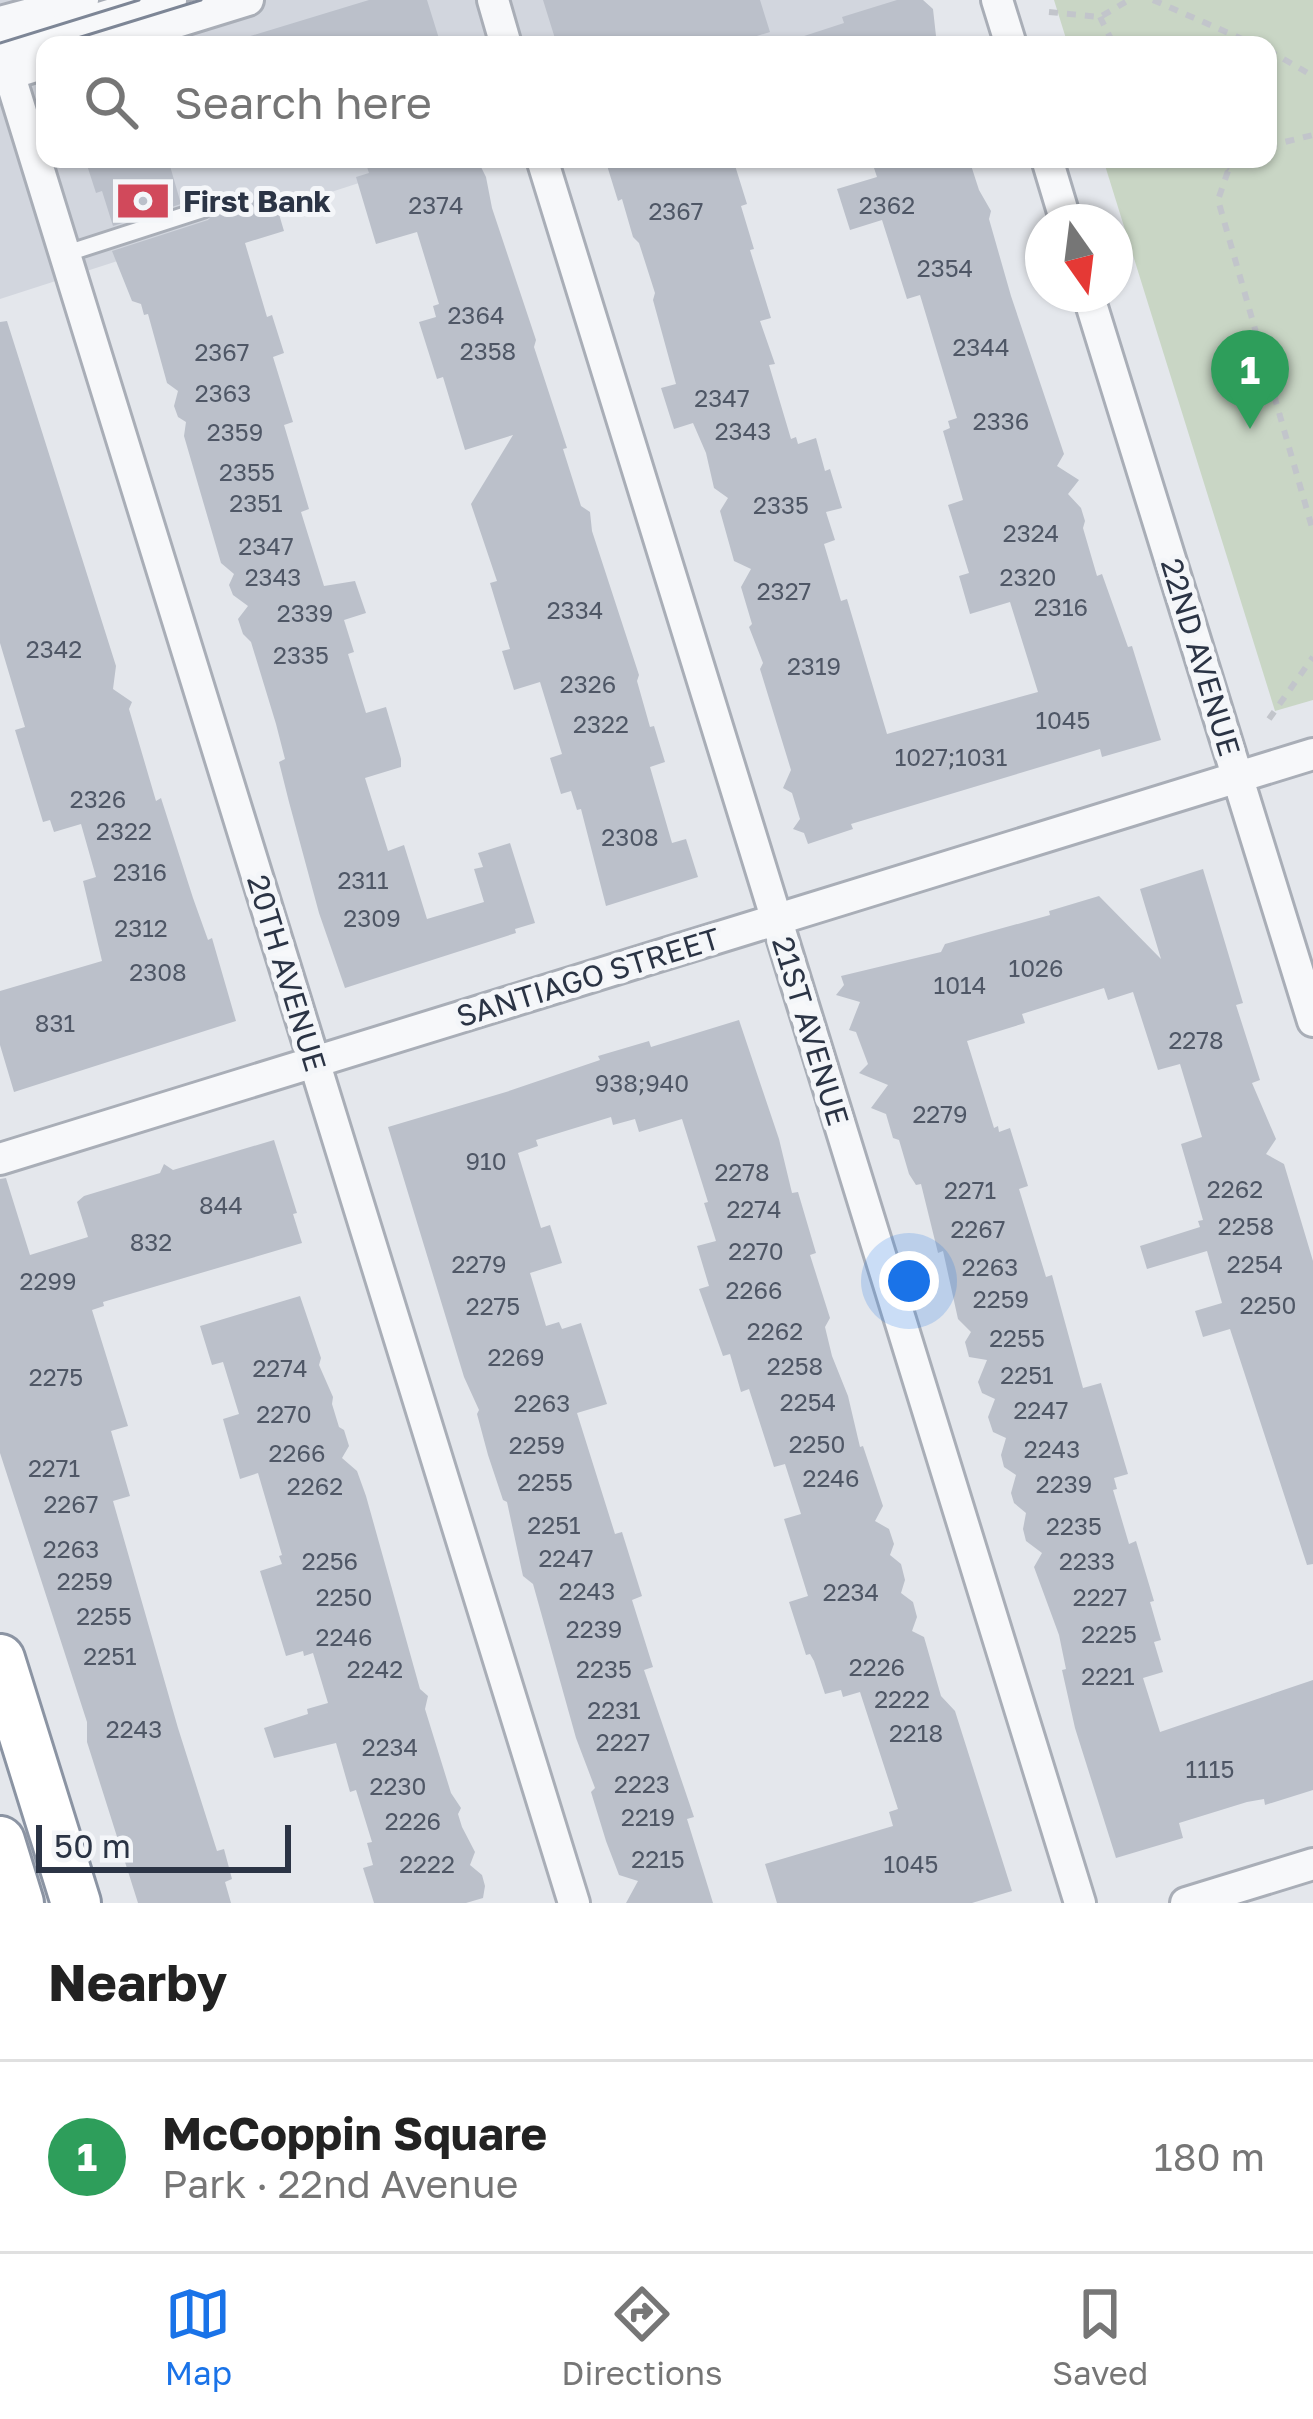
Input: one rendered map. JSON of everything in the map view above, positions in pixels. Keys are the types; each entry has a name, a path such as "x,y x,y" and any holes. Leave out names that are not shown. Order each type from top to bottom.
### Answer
{"highway":[{"path":"0,1659 76,1903"},
{"path":"0,1841 19,1903"}],"street":[{"path":"2,54 83,0"},
{"path":"132,31 168,0"},
{"path":"132,31 248,0"},
{"path":"493,0 503,36"},
{"path":"998,0 1008,36"},
{"path":"2,54 36,48"},
{"path":"2,54 36,61"},
{"name":"20TH AVENUE","path":"2,54 36,162"},
{"name":"20TH AVENUE","path":"38,168 574,1903"},
{"name":"21ST AVENUE","path":"545,168 1080,1903"},
{"path":"1049,168 1060,204"},
{"name":"22ND AVENUE","path":"1094,312 1313,1021"},
{"name":"SANTIAGO STREET","path":"0,1159 1313,754"},
{"path":"1186,1903 1313,1864"}],"lane":[{"path":"65,254 204,209"}],"path":[{"path":"1049,12 1100,17 1129,0"},
{"path":"1153,0 1235,36"},
{"path":"1100,17 1110,36"},
{"path":"1277,55 1313,76"},
{"path":"1277,144 1313,135"},
{"path":"1224,168 1228,171"},
{"path":"1231,168 1218,200 1313,531"},
{"path":"1269,719 1313,657"}],"shaded area":[{"path":"0,0 924,0 813,36 36,36 36,168 405,168 0,299"}],"green space":[{"path":"1054,0 1313,0 1313,700 1275,711 1133,255 1133,204 1117,204 1106,168 1277,168 1277,36 1065,36"}],"building":[{"path":"369,0 427,0 438,36 251,36"},
{"path":"543,0 760,0 770,32 757,36 554,36"},
{"path":"897,0 923,0 933,9 936,36 804,36 844,23 842,17"},
{"name":"First Bank","path":"88,168 171,168 181,204 113,226 102,191 96,193"},
{"path":"367,168 482,168 486,177 567,448 563,449 581,506 590,512 650,727 654,726 665,762 650,767 672,843 686,839 698,877 606,906 581,809 577,810 571,791 561,794 550,758 562,754 540,682 514,690 502,651 510,649 490,583 497,581 471,504 513,435 465,450 443,377 437,379 419,322 436,317 433,306 439,304 417,232 376,244 356,177 369,173"},
{"path":"608,168 736,168 747,204 741,206 754,249 750,250 771,318 760,321 775,364 769,365 791,439 796,437 798,444 816,438 825,471 830,469 842,508 826,512 835,540 824,544 841,601 847,599 887,734 1038,692 1010,602 970,614 959,576 969,573 948,505 963,500 943,431 950,428 948,421 957,418 920,295 907,299 882,220 850,230 837,189 877,177 874,168 972,168 991,211 989,219 1011,296 1064,454 1057,466 1079,480 1068,494 1081,508 1097,576 1102,574 1128,647 1132,646 1161,740 1102,757 1100,749 851,824 853,829 808,844 804,833 793,829 800,819 792,793 783,788 791,770 749,627 741,587 751,569 734,561 720,511 728,498 714,488 693,423 674,429 661,388 676,384 655,293 622,199 618,201"},
{"path":"273,194 284,231 245,243 267,317 272,315 284,353 273,357 293,422 284,425 309,509 301,512 324,586 355,581 366,613 344,620 354,652 348,654 366,713 386,707 401,759 401,767 365,778 388,851 404,845 427,919 484,902 474,869 483,867 478,853 510,843 535,923 345,988 289,802 276,724 251,642 238,619 248,606 233,595 229,585 234,574 221,563 184,436 186,422 174,406 178,391 167,383 148,314 132,301 112,251"},
{"path":"7,321 116,666 113,689 132,702 129,709 156,801 161,798 208,940 212,938 236,1021 14,1092 0,1045 0,991 102,961 83,881 96,877 81,824 54,832 50,820 43,822 15,730 25,727 0,643 0,322"},
{"path":"1203,869 1243,1003 1236,1005 1260,1080 1252,1083 1276,1139 1266,1154 1284,1164 1313,1261 1313,1564 1307,1565 1230,1329 1203,1337 1195,1311 1222,1303 1207,1251 1147,1269 1140,1246 1200,1227 1198,1221 1203,1220 1181,1144 1202,1137 1180,1064 1158,1070 1133,992 1108,1000 1104,988 1022,1014 1025,1023 967,1041 994,1128 998,1126 999,1132 1010,1128 1028,1186 1019,1189 1046,1277 1052,1275 1083,1388 1101,1383 1128,1474 1114,1478 1117,1489 1113,1490 1129,1544 1136,1541 1154,1601 1150,1602 1161,1640 1154,1642 1163,1672 1143,1678 1160,1732 1313,1680 1313,1790 1265,1805 1264,1799 1247,1802 1179,1823 1183,1838 1116,1858 1075,1728 1059,1635 1034,1567 1042,1553 1026,1541 1026,1513 1011,1493 1016,1475 1004,1467 1001,1455 1006,1438 993,1432 988,1417 995,1399 982,1393 978,1382 987,1360 969,1357 965,1342 971,1332 958,1319 921,1184 916,1185 909,1174 886,1114 871,1108 888,1085 859,1073 868,1064 856,1032 849,1030 860,1002 836,995 844,985 841,976 941,952 945,944 1099,896 1161,959 1140,889"},
{"path":"739,1020 792,1193 798,1192 816,1253 810,1255 830,1318 825,1327 832,1356 883,1506 875,1521 889,1529 894,1544 890,1555 901,1564 905,1580 901,1593 913,1602 917,1617 912,1631 924,1637 941,1696 955,1711 1012,1891 972,1903 777,1903 765,1864 893,1826 889,1812 898,1809 860,1692 843,1697 841,1690 825,1694 789,1602 808,1596 784,1519 801,1514 785,1464 774,1467 749,1389 741,1392 730,1354 723,1356 699,1289 709,1286 697,1246 716,1241 682,1119 639,1132 635,1119 613,1125 611,1117 536,1140 538,1146 518,1153 541,1228 550,1225 562,1263 530,1273 546,1326 559,1322 562,1329 581,1323 607,1404 577,1413 615,1534 622,1532 642,1596 632,1600 653,1667 644,1670 694,1817 687,1819 713,1903 626,1903 638,1881 619,1875 606,1841 591,1792 595,1788 576,1738 533,1584 523,1576 507,1502 488,1455 479,1410 464,1377 388,1127 506,1092 600,1060 598,1056 649,1041 651,1047"},
{"path":"274,1140 302,1243 103,1302 104,1306 92,1310 128,1426 111,1431 130,1496 113,1501 178,1728 217,1851 224,1849 232,1879 225,1882 231,1903 138,1903 87,1742 87,1722 0,1453 0,1179 6,1178 30,1255 88,1237 77,1202 84,1196 160,1173 164,1164 173,1170"},
{"path":"300,1296 339,1427 349,1446 342,1458 357,1471 366,1496 420,1689 428,1696 425,1709 451,1793 461,1808 462,1827 475,1852 470,1865 482,1875 483,1898 466,1903 374,1903 363,1868 373,1865 367,1843 372,1842 336,1743 274,1758 264,1728 328,1703 313,1653 286,1656 260,1571 282,1564 282,1555 258,1473 240,1479 223,1419 239,1414 223,1362 212,1365 200,1326"}],"tram line":[{"path":"0,43 139,0"},
{"path":"84,36 201,0"}],"place":[{"name":"First Bank","path":"143,201"},
{"name":"McCoppin Square","path":"1250,429"}]}
